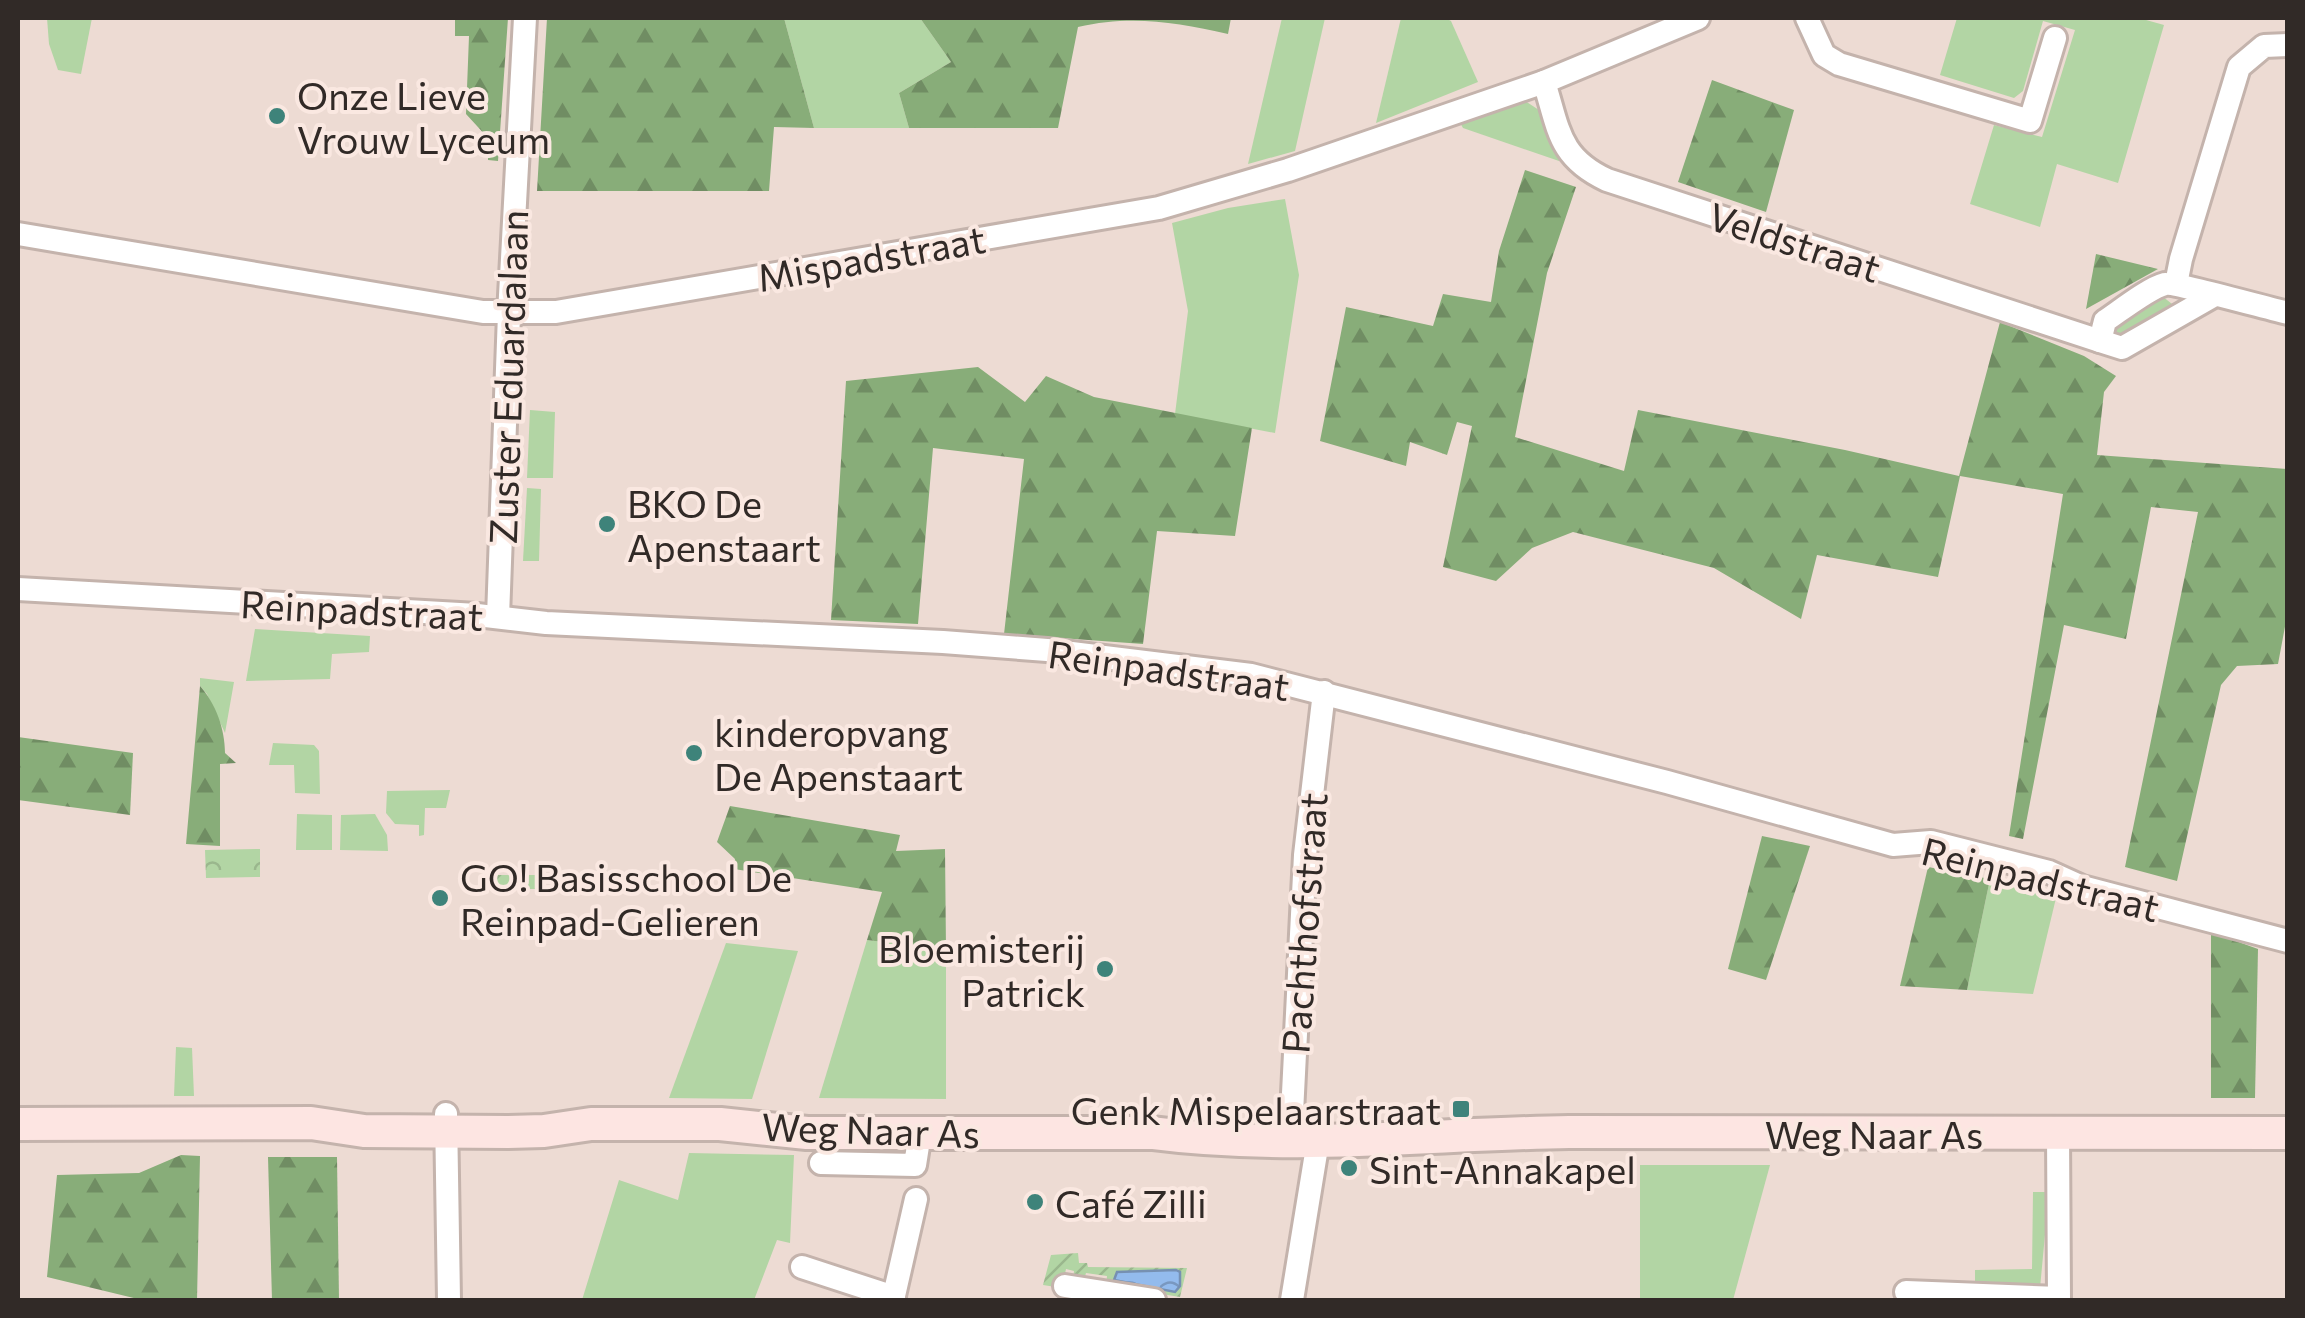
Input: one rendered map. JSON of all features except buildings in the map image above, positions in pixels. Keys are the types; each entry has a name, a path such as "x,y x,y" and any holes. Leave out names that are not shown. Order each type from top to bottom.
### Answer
{"main road":[{"name":"Weg Naar As","path":"18,1124 311,1124 362,1114 446,1123 544,1114 590,1124 720,1124 807,1133 1152,1132 1203,1140 1374,1123 1461,1134 2288,1132"}],"street":[{"name":"Zuster Eduardalaan","path":"498,617 508,314 525,18"},
{"name":"Mispadstraat","path":"18,234 508,314 556,312 1159,208 1288,170 1544,82 1698,18"},
{"path":"1807,18 1824,55 1838,64 2030,120 2055,38"},
{"path":"2176,284 2180,259 2240,67 2264,46 2288,45"},
{"name":"Veldstraat","path":"1544,82 1564,144 1581,168 1606,180 2100,341 2122,348 2213,296"},
{"path":"2100,341 2105,321 2163,284 2288,312"},
{"name":"Reinpadstraat","path":"18,589 1048,650 1251,675 1893,846 1930,842 2050,872 2082,887 2288,941"},
{"name":"Pachthofstraat","path":"1292,1300 1305,1132 1305,855 1324,692"},
{"path":"446,1123 449,1300"},
{"path":"821,1164 915,1166 920,1132"},
{"path":"1906,1292 2059,1298 2058,1133"},
{"path":"802,1267 894,1299 916,1198"},
{"path":"1066,1286 1154,1300"}],"green space":[{"path":"47,18 92,18 81,74 58,70 49,44"},
{"path":"455,18 508,18 498,161 488,160 488,138 466,114 469,36 455,36"},
{"path":"547,18 784,18 814,128 774,127 769,191 537,191"},
{"path":"784,18 920,18 951,62 899,93 909,128 814,128"},
{"path":"920,18 1231,18 1228,34 1153,22 1116,21 1078,27 1058,128 909,128 899,93 951,62"},
{"path":"1282,18 1325,18 1295,151 1248,164"},
{"path":"1401,18 1451,21 1478,82 1376,123"},
{"path":"1957,18 2139,18 2164,25 2118,183 2057,164 2040,227 1970,204 1994,125 2042,137 2075,30 2043,21 2023,91 2014,98 1940,75"},
{"path":"1712,80 1794,110 1766,212 1678,182"},
{"path":"1522,99 1542,112 1559,161 1463,128 1459,121"},
{"path":"1525,170 1576,187 1547,273 1515,437 1624,471 1638,410 1959,476 2000,322 2084,356 2116,376 2104,392 2097,455 2287,469 2287,616 2278,664 2237,666 2221,685 2177,881 2125,867 2198,512 2151,507 2126,639 2064,625 2023,839 2009,836 2063,494 1960,476 1938,577 1817,555 1801,619 1714,568 1573,532 1532,548 1496,581 1443,567 1472,426 1457,422 1447,455 1410,442 1406,466 1320,441 1346,307 1433,326 1443,294 1491,302 1499,251"},
{"path":"1285,199 1299,275 1275,433 1175,414 1188,311 1172,223 1228,208"},
{"path":"2096,254 2158,269 2086,309"},
{"path":"2162,296 2172,304 2171,311 2123,340 2112,332 2115,322"},
{"path":"978,367 1025,402 1046,376 1094,397 1252,428 1235,536 1157,531 1143,644 1004,634 1024,459 933,448 918,624 831,620 846,381"},
{"path":"530,410 555,412 553,478 527,478"},
{"path":"527,488 541,489 539,561 523,561"},
{"path":"255,629 370,636 369,652 332,654 330,679 246,681"},
{"path":"200,678 234,682 225,733 200,686"},
{"path":"200,686 218,717 225,753 236,763 220,764 220,846 186,844"},
{"path":"18,737 133,753 130,815 18,800"},
{"path":"273,743 314,745 319,751 320,794 295,793 294,765 269,765"},
{"path":"450,790 446,808 425,808 424,835 419,836 419,825 395,824 386,813 387,791"},
{"path":"730,806 900,835 896,851 945,849 946,950 867,940 882,892 734,869 735,859 717,842"},
{"path":"297,814 332,815 332,850 296,850"},
{"path":"375,814 387,835 388,851 340,850 341,815"},
{"path":"1762,836 1810,846 1766,980 1728,969"},
{"path":"260,849 260,877 206,878 205,850"},
{"path":"1928,867 1990,879 1967,990 1900,986"},
{"path":"484,875 539,875 539,889 483,889"},
{"path":"1990,879 2056,898 2033,994 1967,990"},
{"path":"2211,932 2258,949 2255,1098 2211,1098"},
{"path":"867,940 946,950 946,1099 819,1098"},
{"path":"726,943 798,951 752,1099 669,1098"},
{"path":"176,1047 192,1048 194,1096 174,1096"},
{"path":"689,1153 794,1155 790,1243 777,1240 754,1300 582,1300 619,1180 678,1200"},
{"path":"181,1155 200,1156 197,1300 142,1300 47,1277 57,1175 139,1173"},
{"path":"268,1157 337,1157 339,1300 272,1300"},
{"path":"1640,1165 1770,1165 1733,1300 1640,1300"},
{"path":"2033,1192 2049,1192 2040,1288 1975,1281 1975,1270 2032,1269"},
{"path":"1078,1253 1079,1263 1087,1263 1088,1267 1187,1268 1180,1297 1106,1285 1107,1276 1086,1273 1084,1280 1073,1279 1074,1271 1066,1269 1062,1288 1043,1285 1051,1255"}],"water":[{"path":"1117,1272 1180,1272 1180,1286 1175,1292 1114,1280"}],"place":[{"name":"Onze Lieve Vrouw Lyceum","path":"277,116"},
{"name":"BKO De Apenstaart","path":"607,524"},
{"name":"kinderopvang De Apenstaart","path":"694,753"},
{"name":"GO! Basisschool De Reinpad-Gelieren","path":"440,898"},
{"name":"Bloemisterij Patrick","path":"1105,969"},
{"name":"Genk Mispelaarstraat","path":"1461,1109"},
{"name":"Sint-Annakapel","path":"1349,1168"},
{"name":"Café Zilli","path":"1035,1202"}]}
